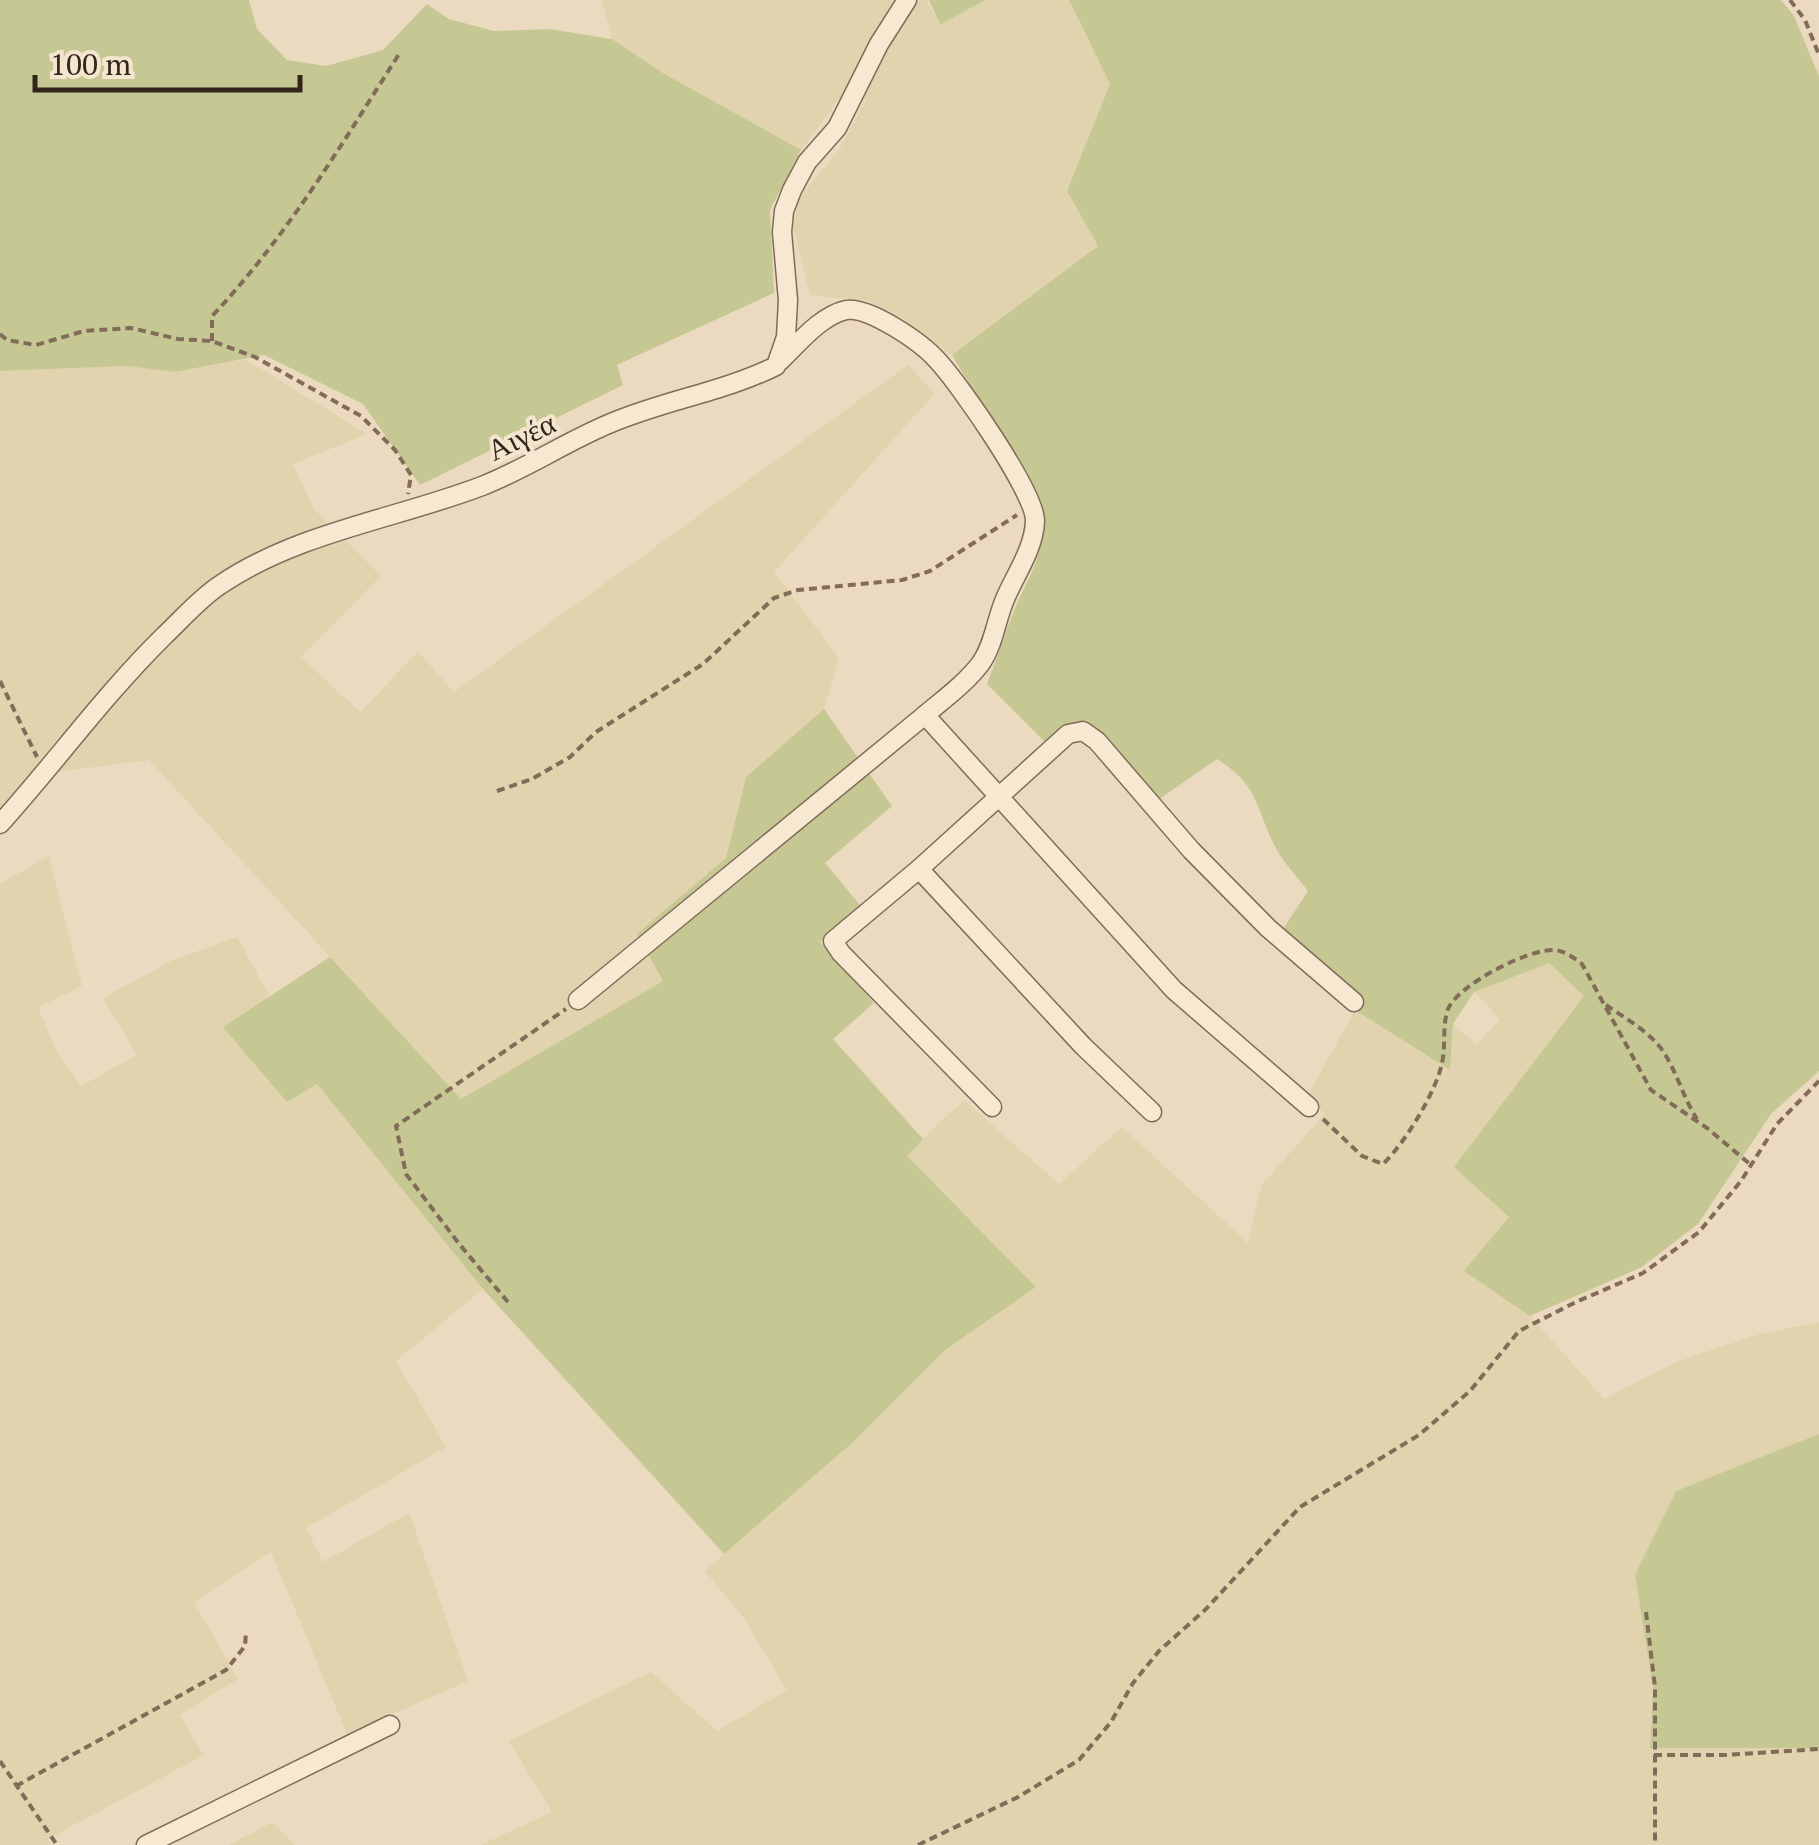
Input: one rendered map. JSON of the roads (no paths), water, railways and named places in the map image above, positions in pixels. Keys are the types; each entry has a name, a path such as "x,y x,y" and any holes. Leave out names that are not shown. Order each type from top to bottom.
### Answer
{"street":[{"path":"776,366 786,337 788,300 782,232 788,200 807,162 837,128 879,44 907,0"},
{"path":"578,1000 925,716 980,665 1034,532 1033,504 1004,454 936,358 883,320 847,310 818,326 776,366"},
{"name":"Αιγέα","path":"0,824 120,680 217,586 254,564 406,508 483,486 610,423 742,382 776,366"},
{"path":"925,716 1174,990 1308,1108"},
{"path":"992,1107 841,953 834,941 1068,734 1083,730 1097,741 1191,850 1268,928 1354,1002"},
{"path":"919,869 1094,1057 1152,1112"},
{"path":"146,1845 390,1726"}]}
